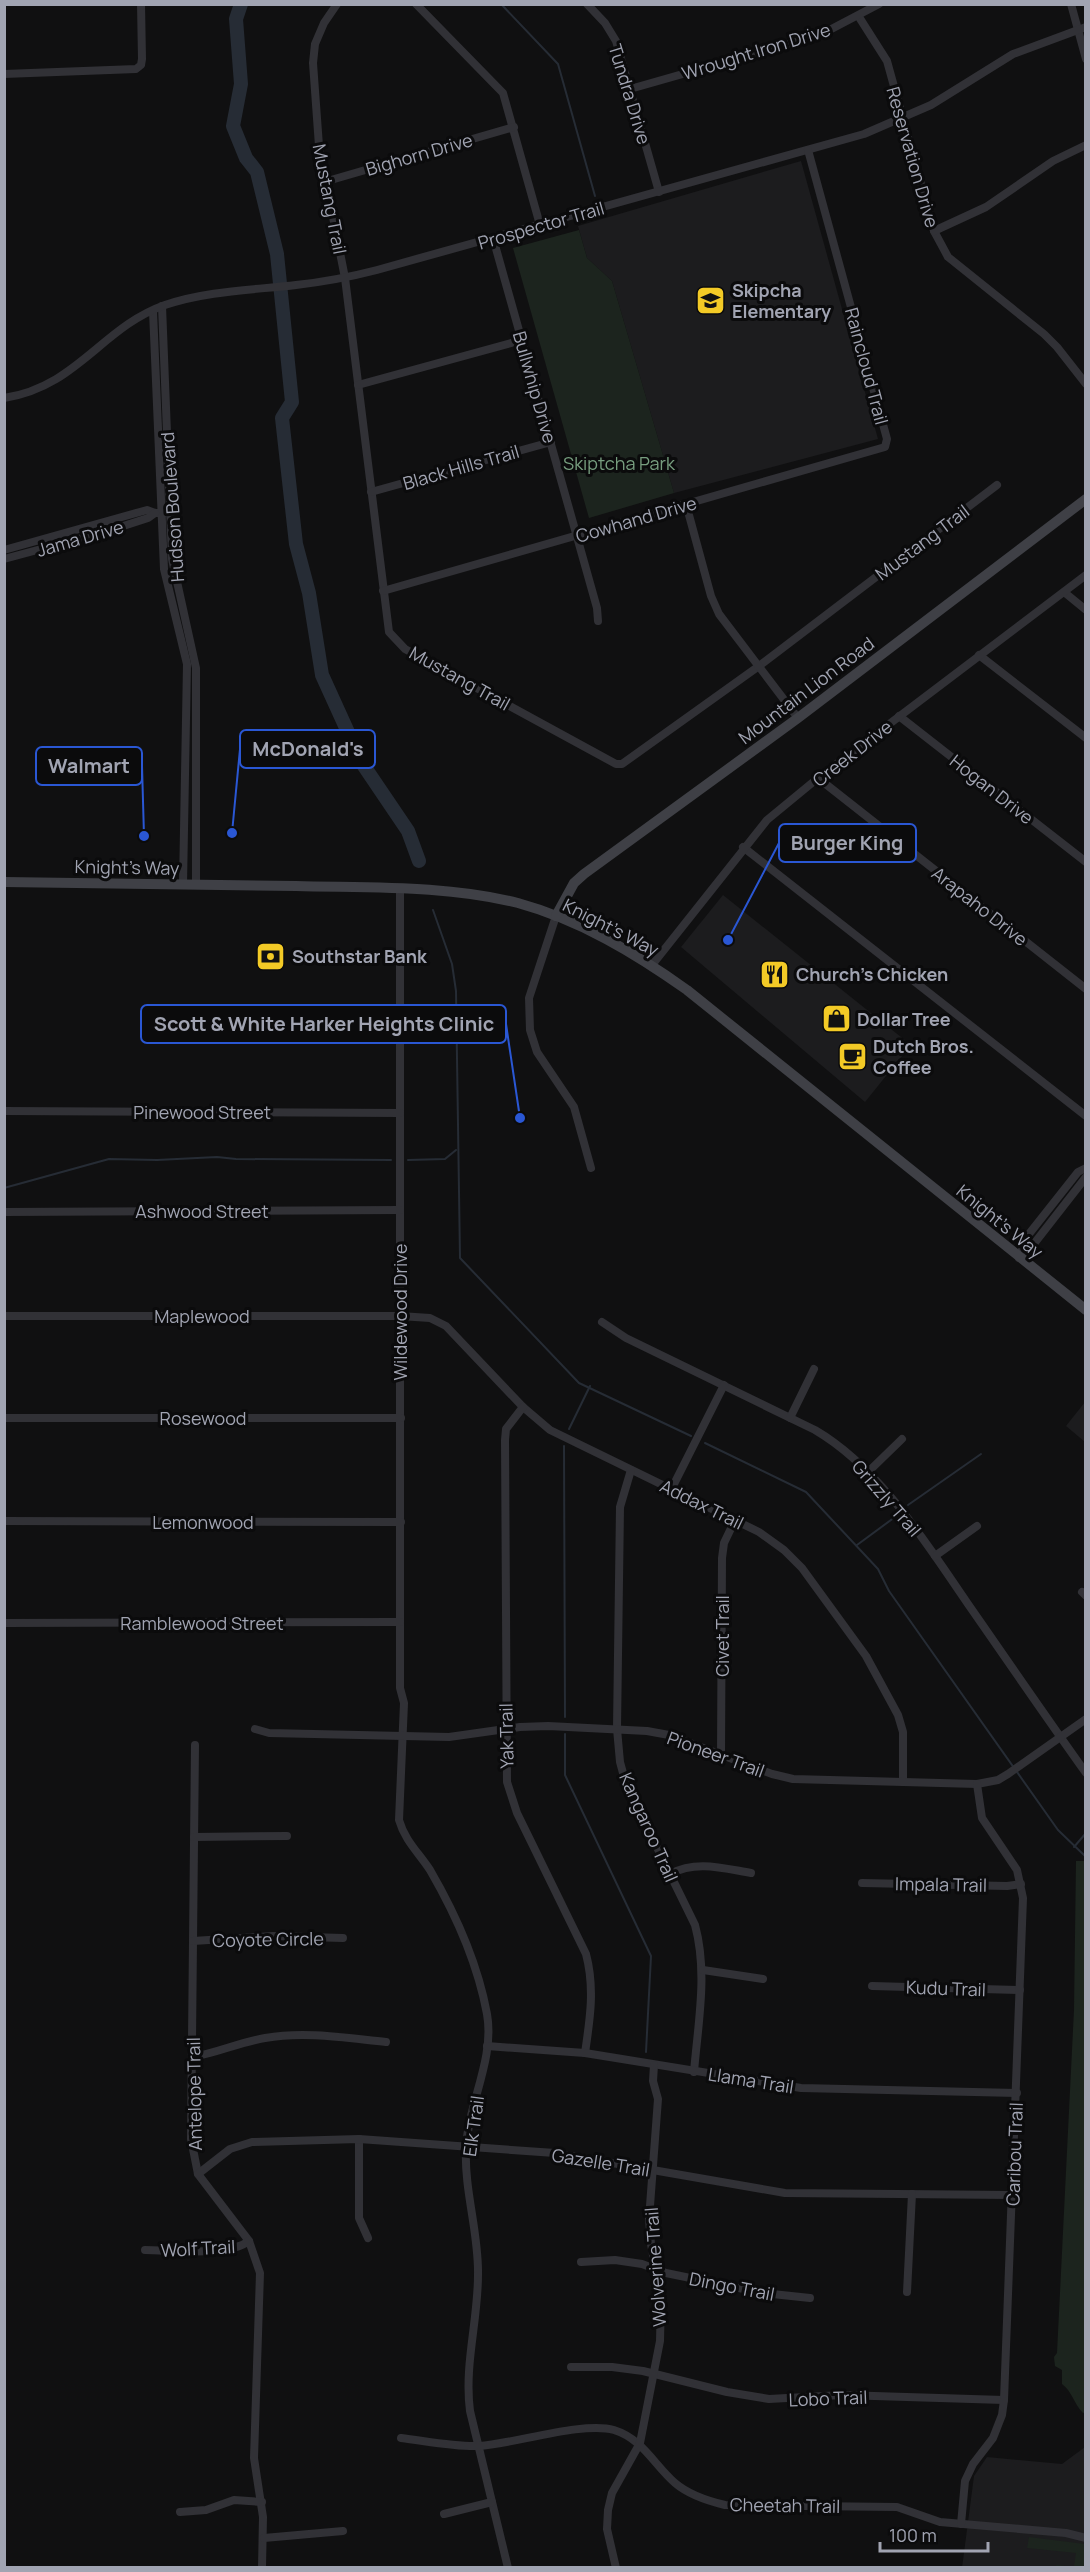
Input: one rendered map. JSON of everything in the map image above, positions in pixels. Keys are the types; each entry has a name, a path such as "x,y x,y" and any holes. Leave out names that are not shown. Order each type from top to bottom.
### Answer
{"main road":[{"name":"Mountain Lion Road","path":"556,916 574,883 584,874 798,718 1086,499"},
{"name":"Knight's Way","path":"4,882 439,890 492,898 556,916 602,937 652,965 687,990 1086,1310"}],"street":[{"path":"4,74 136,69 141,65 142,59 141,4"},
{"name":"Mustang Trail","path":"337,4 324,23 315,44 313,63 319,146 324,182 345,278 389,632 405,649 616,764 629,761 759,666 997,485"},
{"path":"416,4 503,93 540,225"},
{"name":"Tundra Drive","path":"586,4 605,23 616,41 659,192"},
{"name":"Wrought Iron Drive","path":"630,89 820,35 859,17 879,4"},
{"path":"1071,4 1076,30 1086,59"},
{"name":"Reservation Drive","path":"859,17 887,62 934,231 948,257 1044,334 1086,384"},
{"name":"Prospector Trail","path":"4,398 28,393 60,379 122,329 162,306 188,298 345,278 864,134 903,119 950,95 1013,54 1086,27"},
{"name":"Bighorn Drive","path":"324,182 514,127"},
{"path":"934,231 986,207 1053,161 1086,145"},
{"name":"Raincloud Trail","path":"808,150 887,443"},
{"name":"Bullwhip Drive","path":"494,238 597,608 598,621"},
{"name":"Hudson Boulevard","path":"162,306 170,512 175,578 196,657 186,765 183,885"},
{"name":"Hudson Boulevard","path":"153,311 158,513 164,569 186,656 192,693 196,885"},
{"path":"358,385 522,340"},
{"name":"Black Hills Trail","path":"371,492 551,442"},
{"name":"Cowhand Drive","path":"383,591 885,447 887,443"},
{"path":"686,504 714,605 798,718"},
{"name":"Jama Drive","path":"4,550 147,510 158,513 170,512"},
{"name":"Jama Drive","path":"4,559 108,531 158,513"},
{"name":"Creek Drive","path":"652,965 743,847 767,820 818,778 1086,575"},
{"path":"1064,592 1086,610"},
{"path":"980,655 1086,738"},
{"name":"Hogan Drive","path":"899,716 1082,859"},
{"path":"186,765 195,766"},
{"name":"Arapaho Drive","path":"818,778 1086,989"},
{"path":"184,818 196,818"},
{"path":"743,847 1086,1116"},
{"path":"1082,859 1086,848"},
{"name":"Wildewood Drive","path":"400,888 400,1688 404,1703 401,1736"},
{"path":"556,916 529,998 530,1030 537,1052 574,1107 591,1168"},
{"name":"Pinewood Street","path":"4,1111 400,1113"},
{"path":"1019,1258 1025,1239 1078,1172 1086,1168"},
{"path":"1019,1258 1033,1245 1086,1177"},
{"name":"Ashwood Street","path":"4,1212 400,1210"},
{"path":"1046,1212 1054,1218"},
{"name":"Maplewood","path":"4,1316 400,1316"},
{"name":"Addax Trail","path":"400,1316 430,1318 446,1326 523,1407 550,1430 759,1532 784,1550 802,1568 866,1656 898,1715 903,1731 903,1782"},
{"name":"Grizzly Trail","path":"602,1322 626,1338 834,1442 867,1473 903,1513 1086,1773"},
{"path":"790,1418 814,1369"},
{"path":"671,1490 724,1385"},
{"name":"Yak Trail","path":"523,1407 506,1429 505,1440 507,1782 517,1813 578,1938 590,1972 592,2006 585,2053"},
{"name":"Rosewood","path":"4,1418 400,1418"},
{"path":"867,1473 902,1439"},
{"name":"Kangaroo Trail","path":"631,1470 620,1507 617,1729 620,1762 626,1784 695,1925 701,1949 703,1970 694,2072"},
{"name":"Civet Trail","path":"721,1755 722,1558 724,1543 735,1520"},
{"name":"Lemonwood","path":"4,1521 401,1522"},
{"path":"934,1556 977,1527"},
{"name":"Ramblewood Street","path":"4,1623 400,1622"},
{"name":"Pioneer Trail","path":"255,1729 269,1733 448,1737 548,1726 617,1729 669,1735 772,1774 793,1779 976,1784 998,1780 1086,1719"},
{"name":"Elk Trail","path":"401,1736 399,1820 403,1833 428,1868 457,1923 487,2016 487,2046 466,2147 478,2276 467,2390 478,2446 508,2568"},
{"name":"Antelope Trail","path":"195,1745 191,2139 198,2174 249,2241 260,2273 254,2458 262,2502 264,2538 262,2568"},
{"name":"Caribou Trail","path":"961,2524 965,2481 973,2464 993,2438 1002,2415 1004,2400 1023,1899 1021,1884 1011,1861 982,1818 976,1784"},
{"path":"194,1837 287,1836"},
{"path":"670,1874 686,1866 698,1865 750,1873"},
{"name":"Impala Trail","path":"862,1883 1007,1886 1021,1884"},
{"name":"Coyote Circle","path":"193,1941 273,1936 343,1938"},
{"path":"703,1970 763,1980"},
{"name":"Kudu Trail","path":"872,1986 1020,1990"},
{"path":"192,2057 264,2038 290,2035 321,2035 386,2042"},
{"name":"Llama Trail","path":"487,2046 585,2053 801,2088 1017,2093"},
{"name":"Wolverine Trail","path":"616,2568 607,2529 608,2510 612,2493 640,2443 654,2374 662,2317 649,2219 658,2099 653,2081 654,2065"},
{"path":"359,2139 359,2218 368,2238"},
{"name":"Gazelle Trail","path":"198,2174 230,2149 252,2142 359,2139 555,2153 785,2193 1012,2195"},
{"path":"907,2292 912,2194"},
{"name":"Wolf Trail","path":"145,2250 223,2250 241,2247 249,2241"},
{"name":"Dingo Trail","path":"581,2262 615,2260 642,2264 763,2293 810,2298"},
{"name":"Lobo Trail","path":"571,2367 612,2367 769,2399 842,2395 1004,2400"},
{"name":"Cheetah Trail","path":"402,2438 478,2446 590,2428 612,2429 640,2443 674,2482 697,2496 725,2505 897,2507 940,2522 1066,2533 1086,2538"},
{"path":"180,2512 206,2510 234,2500 262,2502"},
{"path":"444,2514 492,2502"},
{"path":"264,2538 343,2530"}],"shaded area":[{"path":"801,161 878,439 674,493 612,281 587,258 578,226"},
{"path":"723,895 911,1045 865,1102 681,947"},
{"path":"1085,1402 1085,1442 1066,1426"},
{"path":"1085,2447 1085,2567 962,2568 974,2476 987,2457 1062,2464"}],"green space":[{"name":"Skiptcha Park","path":"579,230 587,258 612,281 674,493 589,518 513,248"},
{"path":"1076,1861 1086,1861 1086,2412 1083,2413 1062,2384 1062,2370 1055,2366 1054,2357 1057,2353 1074,2010"},
{"path":"1029,2537 1085,2544 1085,2567 1074,2567 1076,2553 1027,2548"}],"waterway":[{"path":"241,4 236,19 241,84 233,126 246,158 257,172 277,254 292,402 282,418 296,544 309,593 322,675 362,763 408,831 419,861"},
{"path":"501,4 558,64 595,196"},
{"path":"433,910 452,964 456,991 460,1258 579,1383 691,1436"},
{"path":"408,1160 445,1159 456,1150"},
{"path":"4,1188 109,1159 157,1160 217,1157 391,1160"},
{"path":"569,1429 590,1386"},
{"path":"705,1443 806,1492 878,1569 889,1591 1058,1830 1086,1857"},
{"path":"564,1446 565,1717"},
{"path":"908,1505 981,1454"},
{"path":"857,1545 895,1517"},
{"path":"565,1734 565,1775 651,1956 646,2052"},
{"path":"1074,1847 1086,1833"}],"place":[{"name":"Skipcha Elementary","path":"711,300"},
{"name":"McDonald's","path":"232,833"},
{"name":"Walmart","path":"144,836"},
{"name":"Burger King","path":"728,940"},
{"name":"Southstar Bank","path":"271,956"},
{"name":"Church's Chicken","path":"775,974"},
{"name":"Dollar Tree","path":"836,1019"},
{"name":"Dutch Bros. Coffee","path":"852,1056"},
{"name":"Scott & White Harker Heights Clinic","path":"520,1118"}]}
